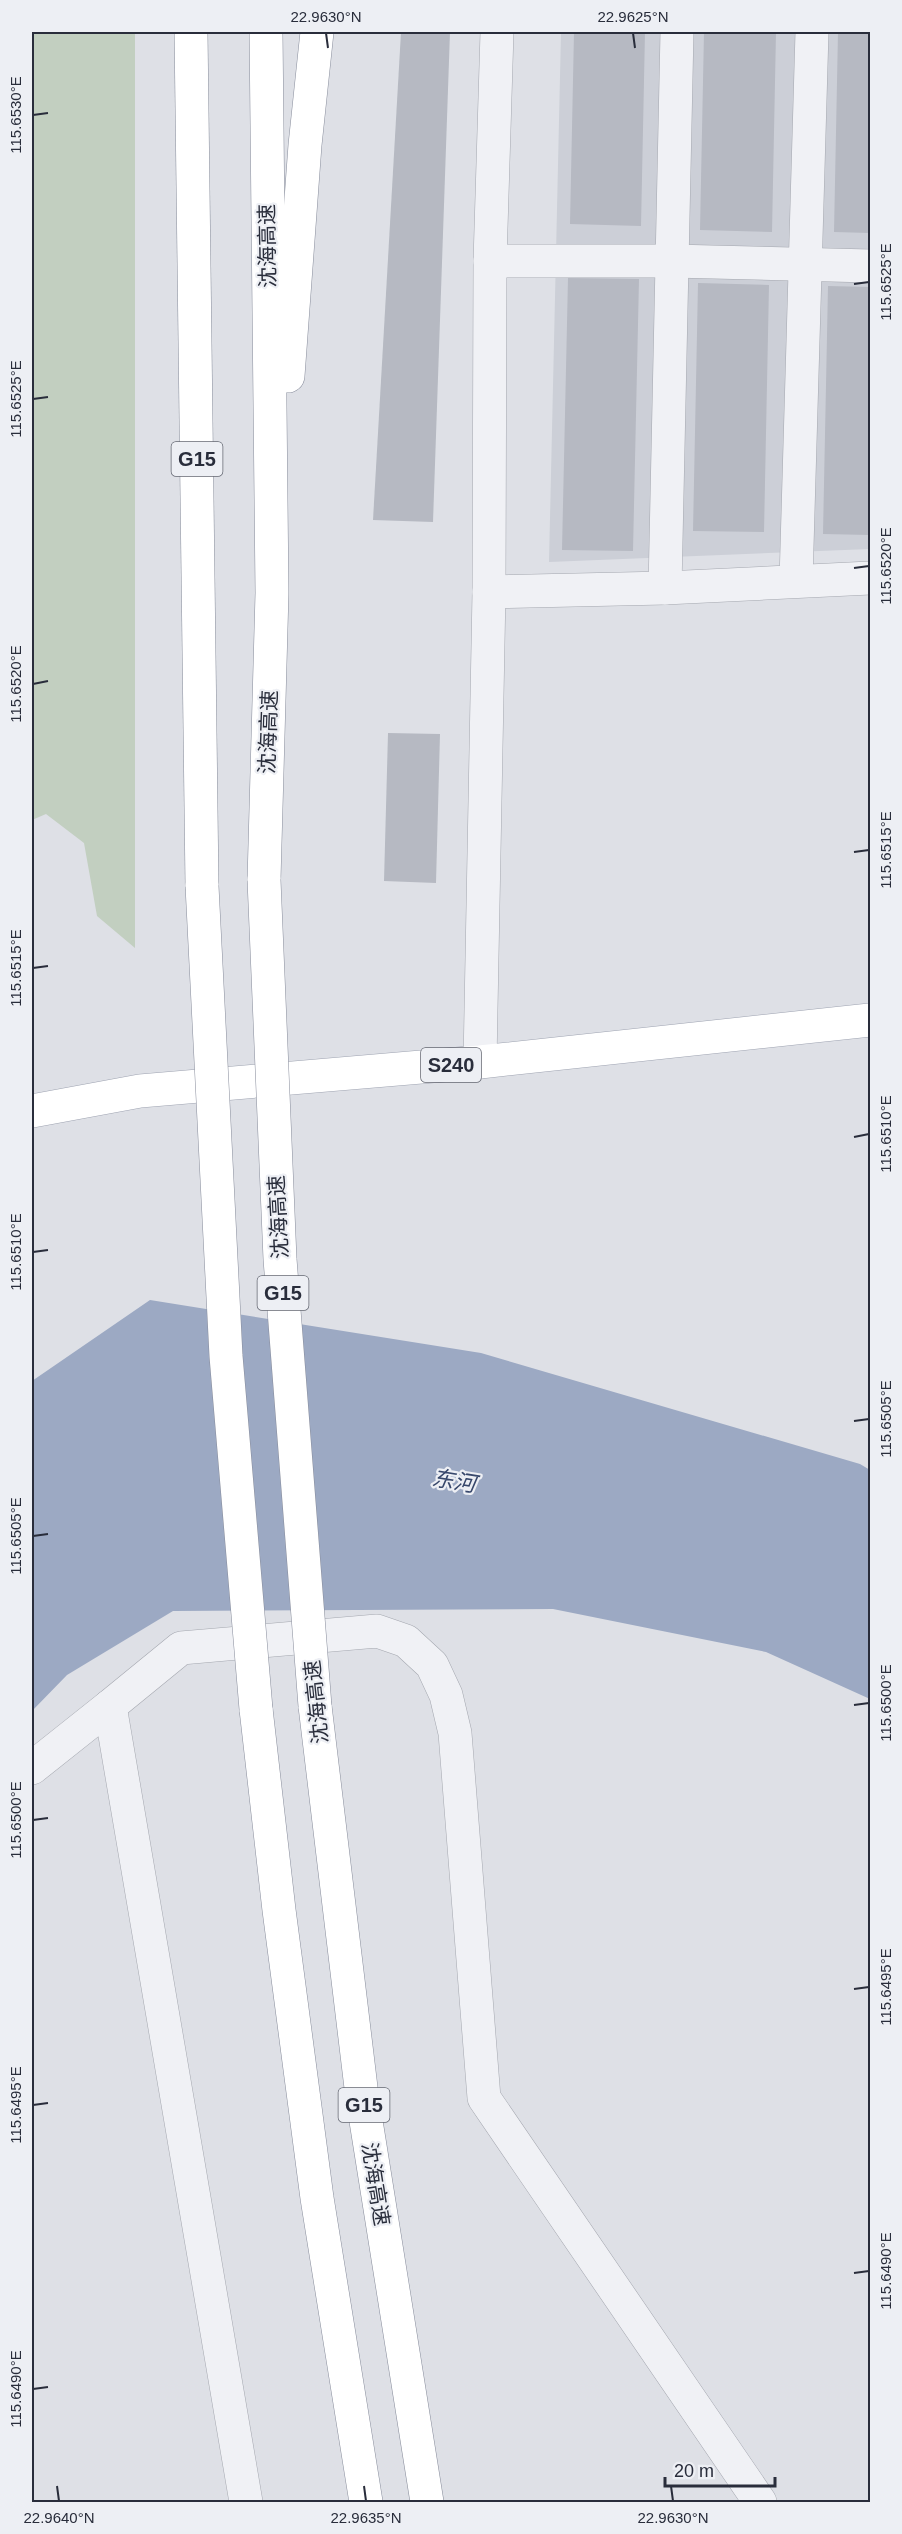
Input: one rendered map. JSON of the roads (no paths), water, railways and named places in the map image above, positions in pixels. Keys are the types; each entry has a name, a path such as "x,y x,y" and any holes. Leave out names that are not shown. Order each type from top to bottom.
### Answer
{"main road":[{"name":"G15","path":"191,32 202,886 226,1356 256,1709 279,1910 317,2198 366,2502"},
{"name":"沈海高速","path":"266,32 272,593 264,880 280,1259 315,1706 362,2096 427,2502"},
{"path":"272,593 304,145 317,32"},
{"name":"S240","path":"32,1111 140,1091 480,1062 870,1020"}],"street":[{"path":"480,1062 489,592 490,261 497,32"},
{"path":"665,588 677,32"},
{"path":"796,581 812,32"},
{"path":"490,261 672,261 870,266"},
{"path":"489,592 665,588 870,578"},
{"path":"32,1768 181,1648 377,1631 406,1641 432,1665 446,1695 455,1733 484,2098 760,2502"},
{"path":"110,1706 246,2502"}],"water":[{"name":"东河","path":"150,1300 481,1353 860,1464 870,1470 870,1699 766,1652 553,1609 173,1611 67,1675 32,1711 32,1381"}]}
